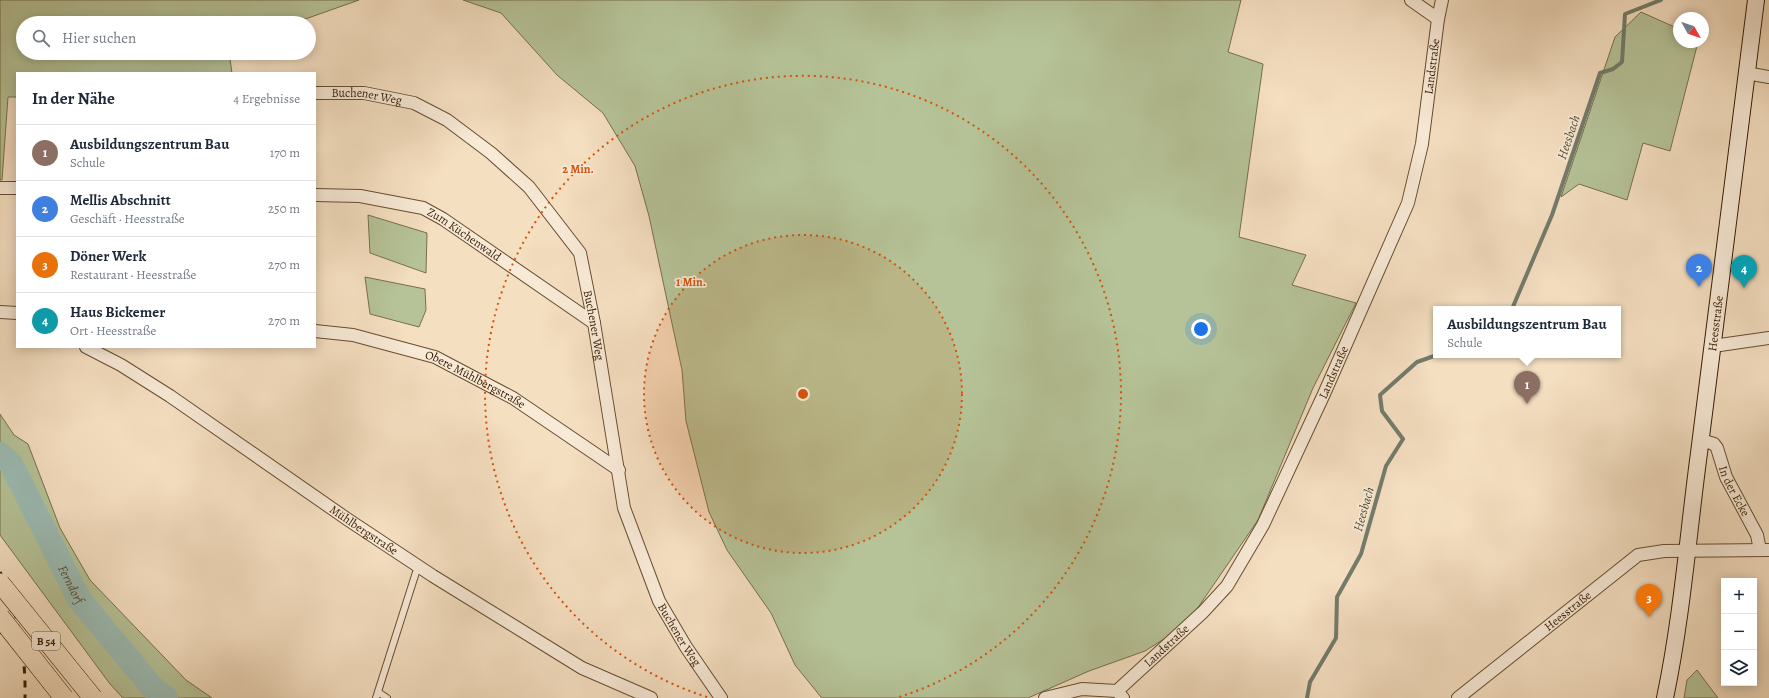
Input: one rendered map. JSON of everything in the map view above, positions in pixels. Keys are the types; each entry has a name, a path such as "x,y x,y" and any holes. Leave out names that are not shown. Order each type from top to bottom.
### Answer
{"highway":[{"name":"B 54","path":"0,583 93,698"},
{"name":"B 54","path":"0,617 64,698"}],"main road":[{"name":"Heesstraße","path":"1665,698 1675,653 1756,0"}],"street":[{"path":"1411,0 1438,19"},
{"name":"Landstraße","path":"1120,694 1203,612 1227,586 1263,525 1327,387 1408,203 1422,144 1438,19 1442,0"},
{"path":"1746,73 1769,77"},
{"name":"Buchener Weg","path":"316,92 364,93 414,103 447,120 491,153 529,187 580,253 594,323 624,508 659,601 686,647 721,698"},
{"path":"0,188 16,188"},
{"name":"Zum Küchenwald","path":"316,195 360,196 423,208 443,219 594,323"},
{"path":"0,312 16,313"},
{"name":"Obere Mühlbergstraße","path":"316,331 353,336 436,357 513,398 618,470"},
{"path":"1713,346 1769,338"},
{"name":"Mühlbergstraße","path":"88,348 121,365 170,396 347,519 418,566 582,668 651,698"},
{"name":"In der Ecke","path":"1701,440 1714,444 1717,448 1726,477 1765,550"},
{"path":"1688,552 1765,550"},
{"name":"Heesstraße","path":"1458,698 1638,555 1664,551 1688,552"},
{"path":"1045,698 1082,689 1120,694"}],"lane":[{"path":"387,698 377,695 418,566"}],"green space":[{"path":"0,0 359,0 314,16 16,16 16,60 230,60 232,72 16,72 16,97 8,97 2,180 0,180"},
{"path":"463,0 1241,0 1228,52 1263,64 1239,237 1306,255 1292,285 1356,303 1313,388 1258,520 1186,625 1145,651 1089,671 1028,698 821,697 795,665 771,613 727,550 709,512 686,421 682,370 649,216 635,166 603,113 557,75 501,13"},
{"path":"1641,12 1673,26 1673,48 1696,48 1670,151 1643,143 1627,200 1579,184 1561,197 1615,37"},
{"path":"368,215 427,233 426,273 370,253"},
{"path":"365,277 425,289 426,310 419,327 370,314"},
{"path":"0,414 14,435 28,444 60,528 90,580 186,680 212,698 123,698 110,684 0,535"},
{"path":"1697,670 1718,698 1684,698 1687,680"}],"waterway":[{"name":"Heesbach","path":"1513,306 1552,215 1600,73 1613,69 1622,62 1625,14 1661,0"},
{"name":"Heesbach","path":"1307,698 1310,682 1336,638 1337,597 1361,554 1386,466 1403,439 1382,411 1380,395 1417,362 1433,356"},
{"name":"Ferndorf","path":"0,454 11,464 79,599 152,687 166,698"}],"railway":[{"path":"0,572 12,602 20,634 24,666 25,698"}],"place":[{"name":"Mellis Abschnitt","path":"1699,287"},
{"name":"Haus Bickemer","path":"1744,288"},
{"name":"Ausbildungszentrum Bau","path":"1527,404"},
{"name":"Döner Werk","path":"1649,617"}]}
